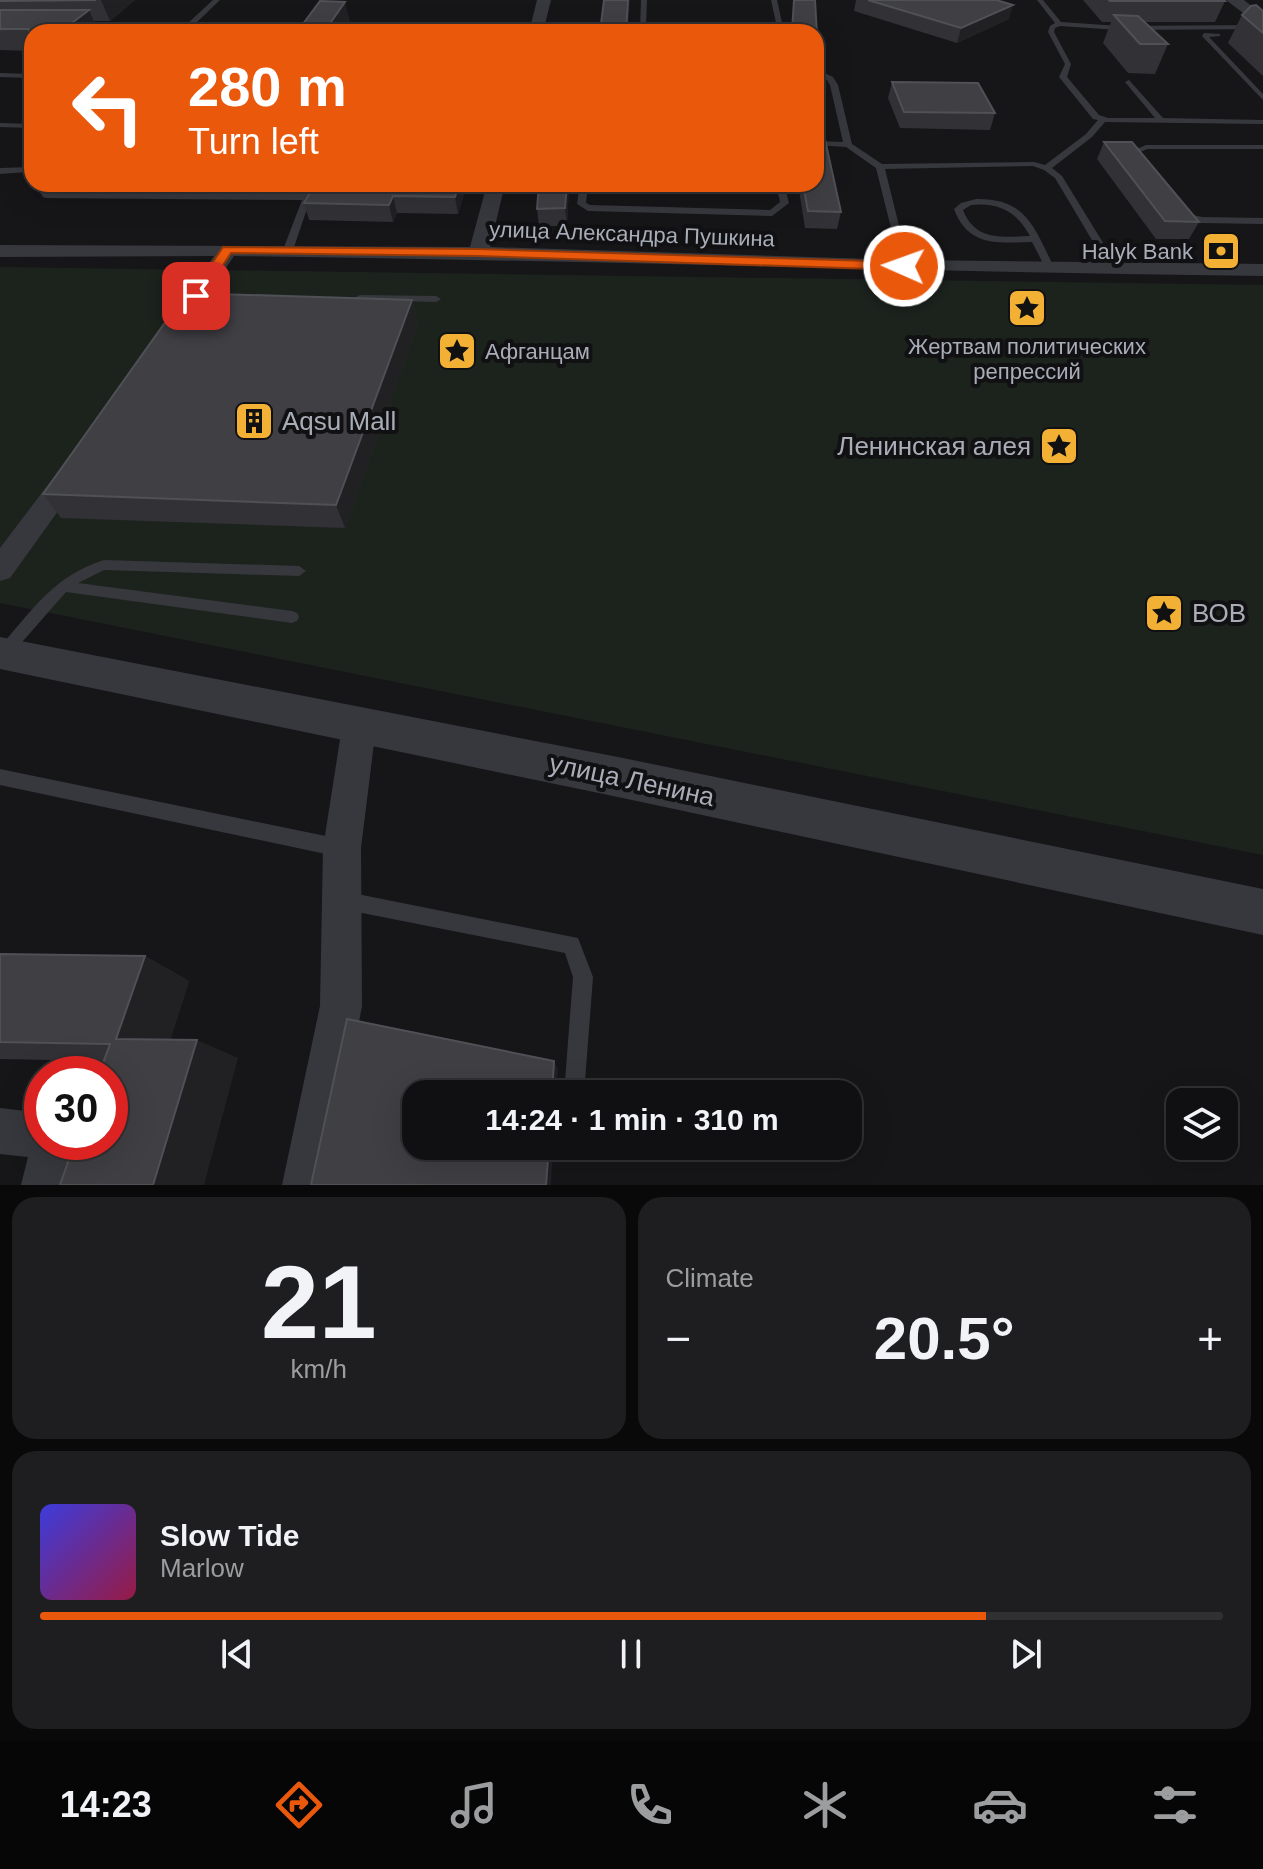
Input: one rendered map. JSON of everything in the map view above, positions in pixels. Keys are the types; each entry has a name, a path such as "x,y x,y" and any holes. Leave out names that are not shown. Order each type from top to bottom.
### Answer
{"street":[{"path":"538,24 544,0"},
{"path":"1234,0 1262,22"},
{"path":"478,253 494,192"},
{"path":"163,345 204,296 228,250"},
{"name":"улица Александра Пушкина","path":"0,251 288,250 904,266 1263,270"},
{"path":"0,570 84,457"},
{"name":"улица Ленина","path":"2,653 618,777 1263,912"},
{"path":"305,1185 341,1006 342,848 359,727"},
{"path":"0,1131 24,1134"},
{"path":"44,1185 50,1160"}],"lane":[{"path":"191,24 217,0"},
{"path":"643,24 644,0"},
{"path":"774,0 779,24"},
{"path":"1040,0 1059,24"},
{"path":"1220,20 1230,29"},
{"path":"1262,22 1230,29 1059,24 1052,27 1051,32 1068,64 1063,77 1096,117 1102,120 1263,122"},
{"path":"1119,28 1129,39"},
{"path":"1263,37 1204,35 1263,98"},
{"path":"0,75 24,76"},
{"path":"824,76 830,79 848,145"},
{"path":"1129,82 1160,120"},
{"path":"1047,168 1062,152 1089,139 1102,120"},
{"path":"0,125 24,123"},
{"path":"824,144 848,145 880,167 1034,164 1047,168 1058,176 1113,267"},
{"path":"1140,169 1131,157 1135,149 1263,147"},
{"path":"880,167 904,266"},
{"path":"0,171 24,169"},
{"path":"44,192 46,195 307,197 288,250"},
{"path":"184,196 187,192"},
{"path":"583,192 581,204 588,208 772,213 785,203 782,192"},
{"path":"1034,239 985,238 972,234 961,221 958,209 964,203 1001,203 1027,218 1049,267"},
{"path":"1169,206 1188,218 1263,221"},
{"path":"356,298 436,299"},
{"path":"2,653 62,586 87,569 104,565 299,571"},
{"path":"62,586 292,617"},
{"path":"0,777 342,848"},
{"path":"342,900 571,945 583,977 575,1080"}],"shaded area":[{"path":"0,267 1263,285 1263,855 0,603"}],"building":[{"path":"0,0 96,0 0,1"},
{"path":"604,0 628,0 626,24 601,24"},
{"path":"794,0 815,0 816,24 792,24"},
{"path":"868,0 996,0 1013,5 961,28"},
{"path":"1224,0 1225,1 1110,1"},
{"path":"320,1 345,2 330,24 303,24"},
{"path":"1256,5 1263,11 1263,33 1242,15"},
{"path":"0,10 89,10 71,24 24,24 24,29 0,29"},
{"path":"1114,15 1138,16 1168,44 1140,44"},
{"path":"892,82 978,83 995,113 904,112"},
{"path":"824,135 841,212 808,211 804,192 824,192"},
{"path":"1104,142 1132,142 1199,222 1165,221"},
{"path":"310,192 457,192 455,197 393,196 389,205 304,203"},
{"path":"538,192 566,192 565,208 537,209"},
{"name":"Аqsu Mall","path":"186,293 412,300 336,505 43,494"},
{"path":"0,954 145,956 116,1039 197,1040 153,1185 60,1185 69,1160 128,1160 128,1056 106,1056 110,1044 0,1042"},
{"path":"347,1019 554,1061 553,1080 402,1080 402,1160 548,1160 546,1185 311,1185"}],"place":[{"name":"Halyk Bank","path":"1221,251"},
{"name":"Жертвам политических репрессий","path":"1027,308"},
{"name":"Афганцам","path":"457,351"},
{"name":"Аqsu Mall","path":"254,421"},
{"name":"Ленинская алея","path":"1059,446"},
{"name":"ВОВ","path":"1164,613"}],"route":[{"path":"196,296 228,250 478,253 904,266"}]}
